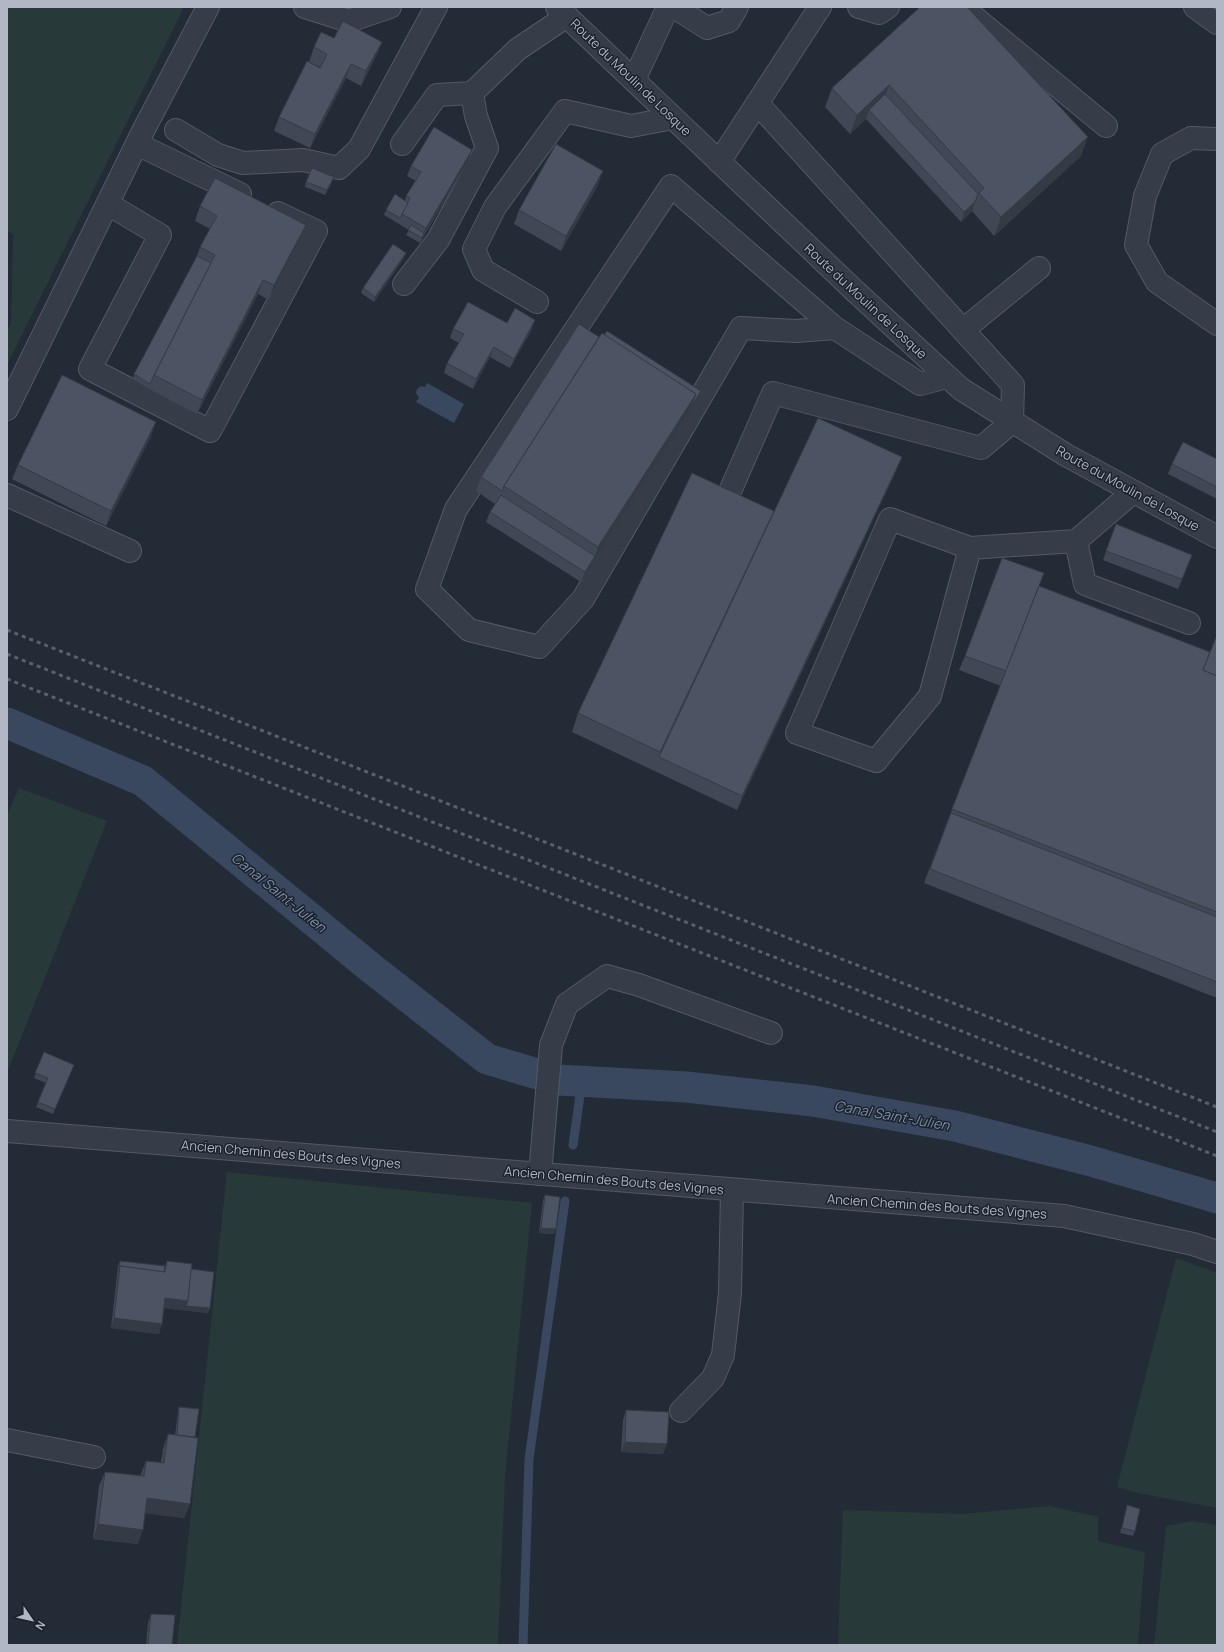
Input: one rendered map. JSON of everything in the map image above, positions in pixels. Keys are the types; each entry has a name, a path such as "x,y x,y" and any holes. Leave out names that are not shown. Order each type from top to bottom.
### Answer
{"street":[{"path":"7,408 137,144 208,7"},
{"path":"305,7 349,21 390,7"},
{"path":"176,130 218,155 243,163 303,160 339,168 359,149 436,7"},
{"path":"634,80 668,7"},
{"path":"674,7 707,28 729,21 737,7"},
{"path":"719,162 820,7"},
{"path":"859,7 879,13 888,7"},
{"path":"962,7 1106,126"},
{"path":"1195,7 1217,23"},
{"path":"402,144 437,96 472,93 518,49 562,12"},
{"name":"Route du Moulin de Losque","path":"562,12 961,390 1066,455 1216,535"},
{"path":"404,284 438,240 487,148 476,116 472,93"},
{"path":"728,496 774,393 981,448 1012,422 1013,385 758,104"},
{"path":"537,302 483,270 474,249 495,207 565,111 631,126 674,118"},
{"path":"1217,139 1191,138 1162,154 1145,196 1136,245 1156,282 1217,324"},
{"path":"108,204 160,235 90,369 210,431 316,231 137,144"},
{"path":"835,328 796,331 741,328 582,599 539,647 469,630 427,590 456,509 671,186 835,328 920,384 947,377"},
{"path":"963,330 1039,268"},
{"path":"970,548 930,696 876,761 797,733 890,519 970,548 1076,541 1133,492"},
{"path":"7,495 130,551"},
{"path":"1076,541 1085,584 1189,623"},
{"path":"540,1174 551,1044 567,1004 607,976 639,985 771,1033"},
{"name":"Ancien Chemin des Bouts des Vignes","path":"7,1131 1064,1216 1193,1244 1217,1252"},
{"path":"681,1411 713,1378 723,1355 730,1293 732,1190"},
{"path":"7,1440 94,1458"}],"shaded area":[{"path":"7,7 184,7 7,365 7,331 11,322 13,234 7,231"},
{"path":"19,788 107,821 7,1073 7,815"},
{"path":"227,1172 532,1203 505,1477 498,1645 177,1645"},
{"path":"1176,1258 1217,1273 1217,1508 1138,1493 1117,1487"},
{"path":"1050,1506 1098,1517 1098,1541 1145,1552 1138,1645 838,1645 843,1510 962,1514"},
{"path":"1193,1521 1217,1525 1217,1645 1154,1645 1166,1526"}],"water":[{"path":"427,383 464,404 454,423 416,402 419,398 416,393 417,389 421,386 425,387"}],"building":[{"path":"920,7 967,7 1088,137 1001,217 979,193 984,188 889,85 857,115 832,88"},
{"path":"343,21 382,42 366,71 351,64 315,134 279,117 307,61 320,68 327,54 314,47 321,32 334,38"},
{"path":"885,94 978,194 975,202 964,212 869,110"},
{"path":"434,127 472,150 426,228 402,214 410,198 406,196 421,172 411,166"},
{"path":"556,144 603,171 566,236 519,210"},
{"path":"312,168 334,177 327,190 306,182"},
{"path":"215,178 306,225 274,285 263,280 202,400 154,375 215,255 200,247 217,216 200,206"},
{"path":"395,194 408,203 400,218 386,210"},
{"path":"411,225 424,233 422,238 408,230"},
{"path":"393,244 406,253 375,297 363,288"},
{"path":"197,256 211,263 150,384 134,374"},
{"path":"468,302 507,323 515,308 535,320 514,359 494,347 476,379 447,363 464,334 453,329"},
{"path":"579,324 599,337 502,491 481,477"},
{"path":"607,331 701,391 691,407 696,394 604,335"},
{"path":"602,333 696,394 598,547 504,486"},
{"path":"62,375 156,422 111,511 18,465"},
{"path":"818,418 902,457 742,796 659,757"},
{"path":"1183,442 1217,459 1217,487 1172,464"},
{"path":"692,473 774,511 660,752 578,713"},
{"path":"501,495 595,556 585,572 490,512"},
{"path":"1116,524 1192,555 1182,579 1106,551"},
{"path":"1002,558 1044,573 1006,671 965,656"},
{"path":"1039,586 1210,652 1203,670 1217,676 1217,912 952,809"},
{"path":"1217,635 1217,676 1203,670"},
{"path":"951,813 1217,917 1217,982 930,869"},
{"path":"44,1052 74,1065 55,1109 38,1102 48,1078 35,1073"},
{"path":"545,1195 560,1197 556,1229 541,1228"},
{"path":"120,1261 165,1266 164,1272 120,1266 119,1271"},
{"path":"167,1261 192,1264 188,1301 165,1298 162,1324 114,1318 120,1266 165,1272"},
{"path":"191,1269 214,1272 210,1308 186,1306 188,1301"},
{"path":"179,1407 199,1409 195,1437 177,1435"},
{"path":"626,1410 669,1412 667,1444 625,1442"},
{"path":"168,1434 198,1438 190,1504 147,1498 143,1530 98,1524 105,1472 144,1476 146,1461 164,1463"},
{"path":"1127,1505 1140,1509 1135,1531 1122,1528"},
{"path":"151,1614 175,1615 172,1645 148,1645"}],"waterway":[{"name":"Canal Saint-Julien","path":"7,723 143,781 371,968 487,1059 541,1075"},
{"name":"Canal Saint-Julien","path":"558,1080 686,1087 813,1101 955,1126 1091,1161 1217,1198"},
{"path":"573,1145 582,1081"},
{"path":"523,1645 529,1459 565,1201"}],"railway":[{"path":"7,630 1217,1107"},
{"path":"7,654 1217,1132"},
{"path":"7,679 1217,1156"}]}
